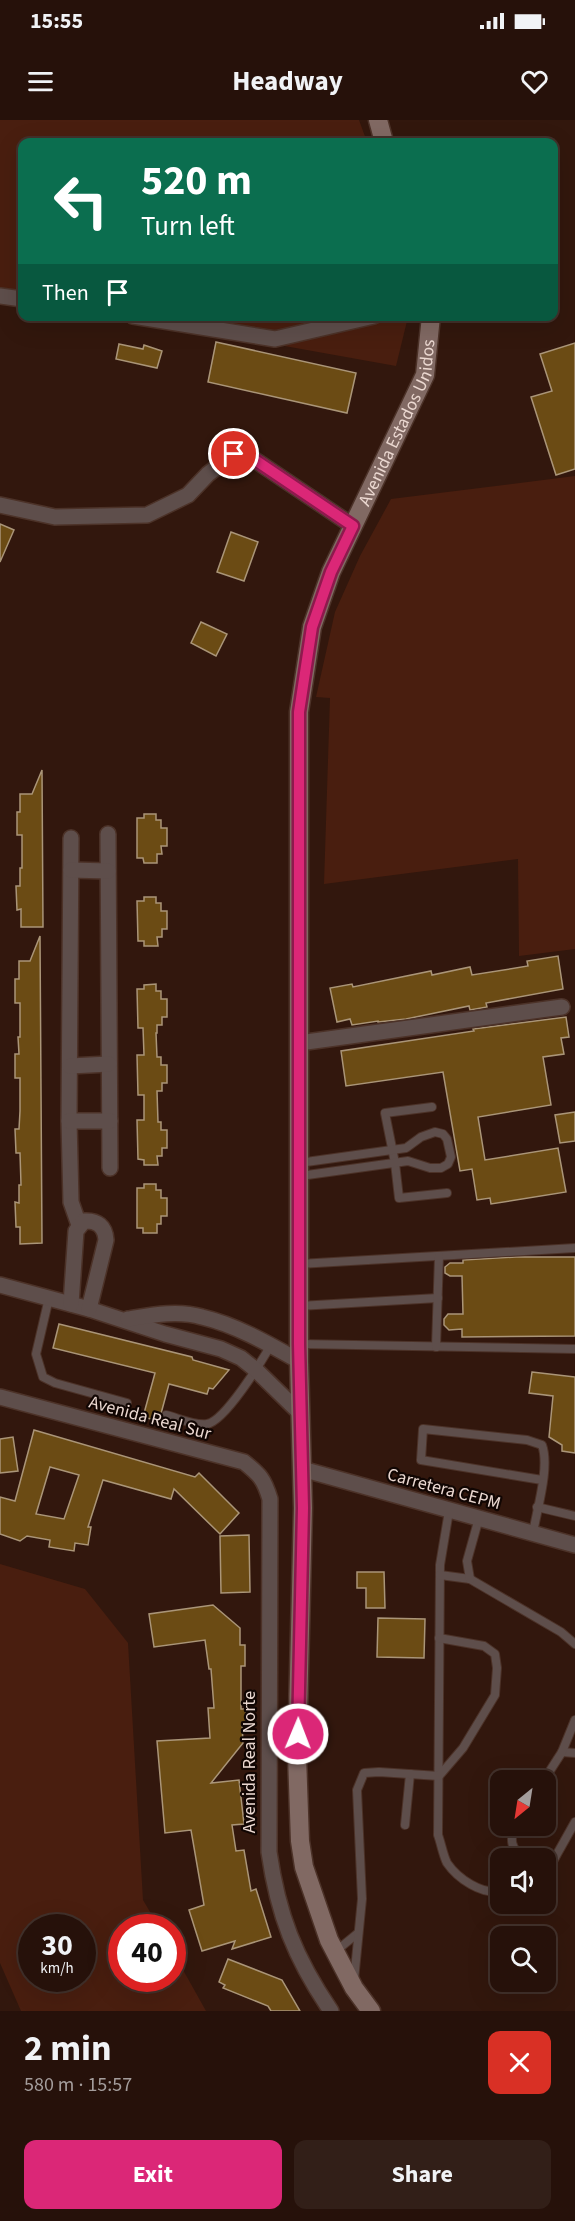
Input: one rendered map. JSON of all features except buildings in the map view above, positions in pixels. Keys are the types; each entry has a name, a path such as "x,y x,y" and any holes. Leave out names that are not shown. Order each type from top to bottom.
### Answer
{"street":[{"path":"378,120 383,138"},
{"path":"0,296 18,298"},
{"path":"164,321 275,339 352,321"},
{"name":"Avenida Estados Unidos","path":"371,2011 354,1988 334,1953 304,1867 300,1841 297,1756 302,1469 299,1353 299,712 312,627 331,572 425,375 430,321"},
{"path":"0,505 55,517 147,516 188,495 208,474 234,454 252,458 353,526"},
{"path":"108,834 110,1168"},
{"path":"71,838 69,1121 71,1202 80,1225"},
{"path":"71,870 108,871"},
{"path":"299,1043 562,1007"},
{"path":"70,1066 109,1064"},
{"path":"69,1121 110,1121"},
{"path":"71,1304 76,1231 84,1221 92,1220 101,1225 105,1232 105,1246 89,1309"},
{"path":"0,1285 221,1349 241,1358 256,1370 301,1414"},
{"path":"125,1320 162,1313 201,1316 271,1345 299,1353"},
{"path":"221,1349 228,1326"},
{"name":"Avenida Real Sur","path":"0,1397 244,1462 260,1474 270,1499"},
{"name":"Carretera CEPM","path":"302,1469 575,1545"},
{"name":"Avenida Real Norte","path":"270,1499 268,1852 274,1889 285,1926 302,1963 331,2011"}],"lane":[{"path":"432,1107 385,1113 399,1198 447,1193"},
{"path":"435,1132 443,1134 447,1139 451,1157 448,1164 441,1168 408,1161 299,1170 406,1148 421,1137 435,1132"},
{"path":"299,1264 575,1248"},
{"path":"436,1347 439,1256"},
{"path":"299,1306 438,1298"},
{"path":"50,1299 36,1354 43,1377 55,1383 127,1403"},
{"path":"166,1415 205,1424 215,1421 256,1370 271,1345"},
{"path":"299,1353 436,1347 575,1349"},
{"path":"533,1533 537,1507 542,1480 546,1456 542,1446 527,1440 423,1429 421,1460 542,1480"},
{"path":"537,1507 575,1516"},
{"path":"449,1511 440,1575 438,1835 447,1862 468,1883 490,1892"},
{"path":"470,1579 467,1561 479,1518"},
{"path":"440,1575 470,1579 561,1632 575,1644"},
{"path":"439,1638 484,1646 495,1654 497,1668 495,1695 463,1748 439,1776"},
{"path":"550,1770 562,1752 575,1720"},
{"path":"562,1752 575,1753"},
{"path":"354,1988 362,1899 357,1790 363,1773 439,1776"},
{"path":"405,1825 410,1774"},
{"path":"556,1856 575,1822"},
{"path":"334,1953 358,1933"}],"shaded area":[{"path":"0,120 359,120 366,138 18,138 18,297 0,294"},
{"path":"146,321 407,321 396,366"},
{"path":"575,476 575,949 519,956 518,859 324,884 330,698 316,697 335,612 360,556 391,499"},
{"path":"0,1564 85,1589 128,1643 143,1900 151,1914 108,1914 108,1992 186,1992 186,1975 206,2011 21,2011 0,1963"}],"route":[{"path":"234,454 252,458 353,526 331,572 312,627 299,712 299,1344 303,1508 298,1734"}]}
